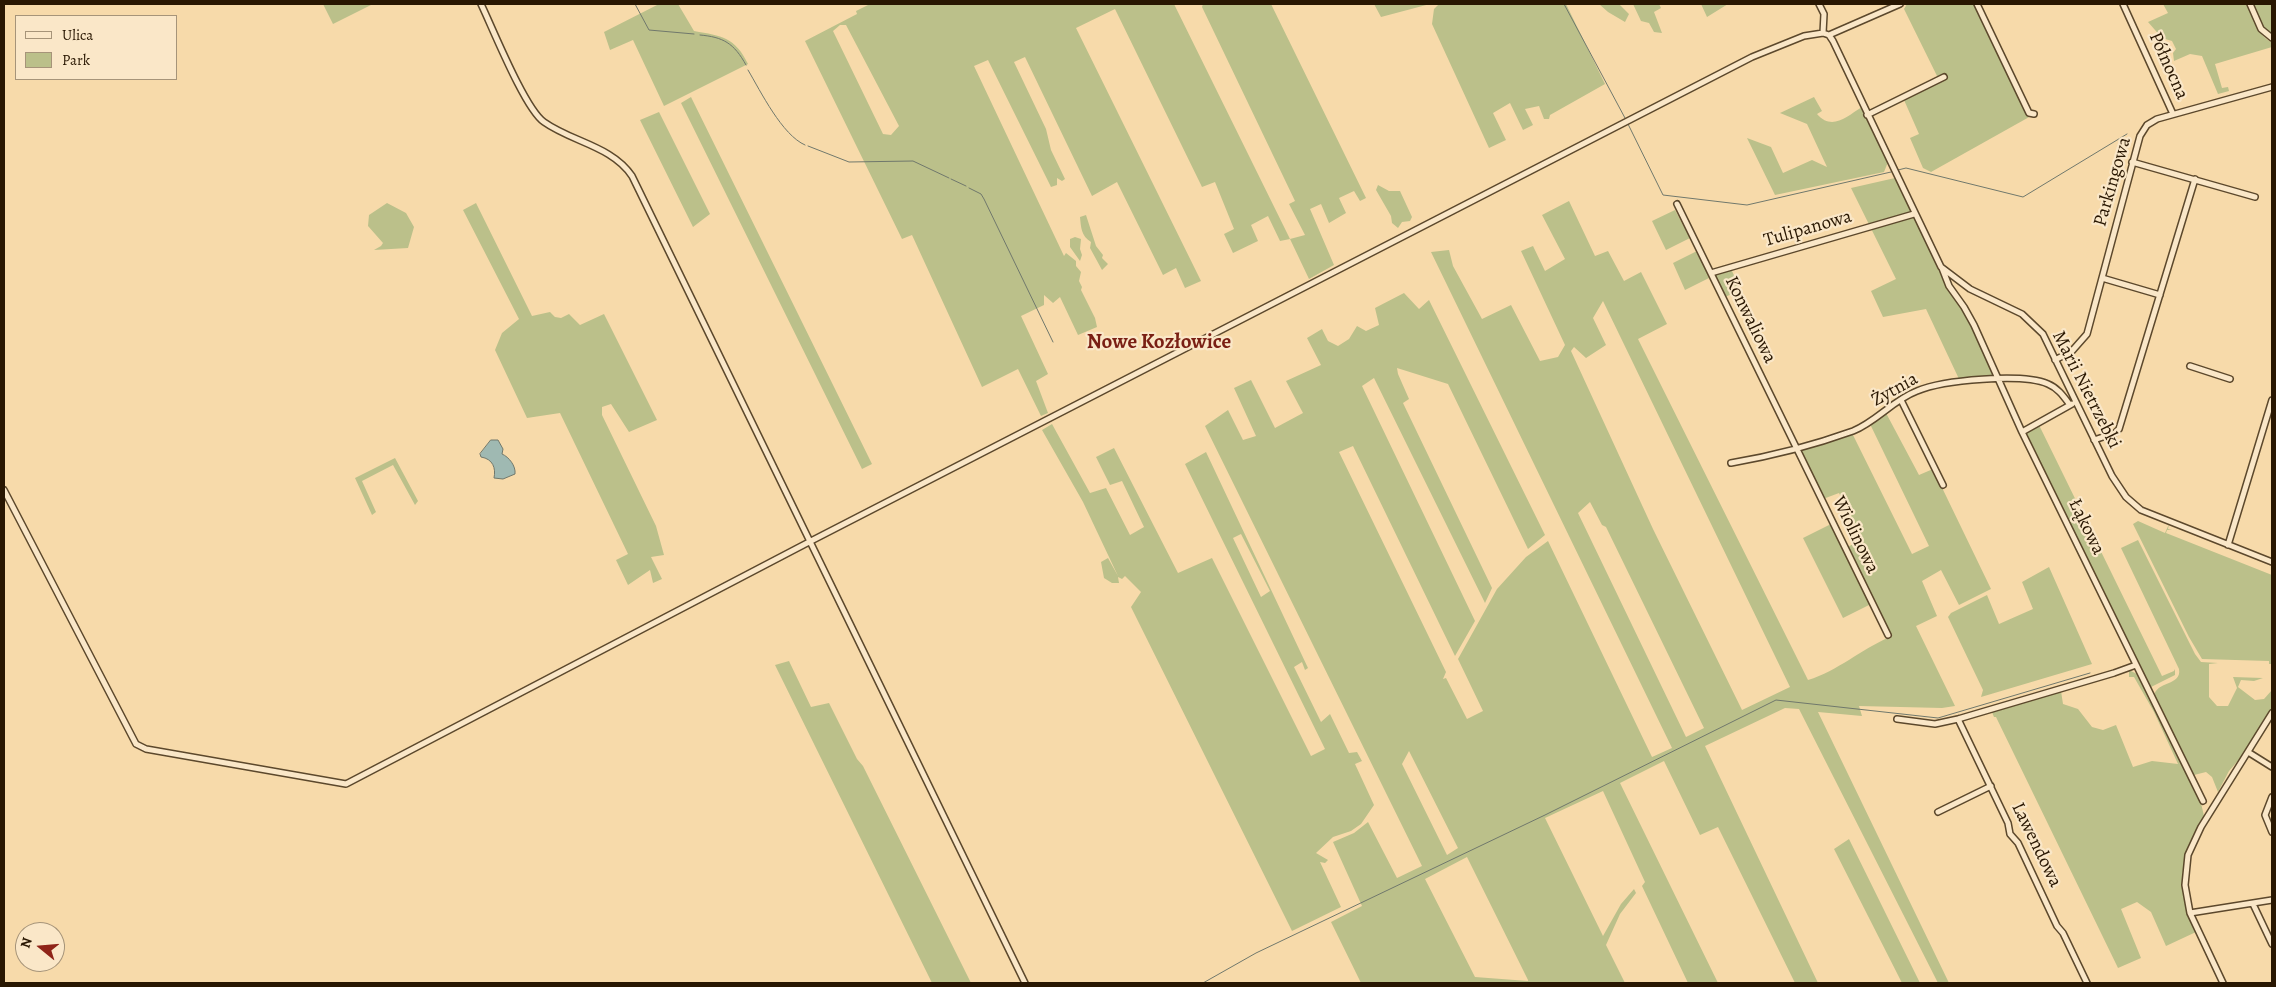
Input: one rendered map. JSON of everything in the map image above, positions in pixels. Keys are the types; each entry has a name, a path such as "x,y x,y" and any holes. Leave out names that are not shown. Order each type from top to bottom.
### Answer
{"street":[{"path":"481,4 523,93 536,115 553,128 615,159 632,176 1025,983"},
{"path":"1819,4 1824,14 1826,34"},
{"path":"4,490 136,744 146,749 346,784 811,541 1752,57 1804,36 1826,34 1900,4"},
{"path":"1977,4 2029,113 2034,114"},
{"name":"Północna","path":"2124,4 2174,114"},
{"path":"2250,4 2262,29 2272,38"},
{"name":"Marii Nietrzebki","path":"1826,34 1941,266 1970,289 2022,314 2034,323 2043,334 2120,489 2133,504 2150,515 2272,562"},
{"path":"1867,115 1944,77"},
{"name":"Parkingowa","path":"2055,360 2072,351 2086,334 2132,162 2140,136 2147,126 2157,119 2272,86"},
{"path":"2132,162 2255,197"},
{"path":"2094,440 2115,433 2119,429 2195,180"},
{"name":"Konwaliowa","path":"1677,204 1796,448"},
{"name":"Tulipanowa","path":"1710,273 1914,214"},
{"name":"Łąkowa","path":"1941,266 1949,286 1974,325 2022,432 2203,801"},
{"path":"2102,278 2160,294"},
{"path":"2190,366 2230,379"},
{"name":"Żytnia","path":"1731,463 1796,448 1853,431 1917,390 1938,385 1997,379 2046,383 2054,387 2070,405"},
{"path":"1901,400 1943,485"},
{"path":"2228,545 2272,400"},
{"path":"2022,432 2076,402"},
{"name":"Wiolinowa","path":"1796,448 1888,635"},
{"path":"1897,719 1935,724 1958,719 2136,665"},
{"path":"2222,983 2190,913 2185,885 2185,871 2193,840 2272,713"},
{"name":"Lawendowa","path":"1958,719 2008,823 2010,834 2018,843 2057,926 2063,933 2087,983"},
{"path":"2248,752 2272,766"},
{"path":"1938,812 1991,786"},
{"path":"2272,797 2265,815 2272,832"},
{"path":"2190,913 2272,900"},
{"path":"2253,904 2272,944"}],"green space":[{"path":"323,4 373,4 333,24"},
{"path":"659,4 678,4 694,31 727,39 738,48 748,64 664,106 633,40 610,50 604,32"},
{"path":"870,4 1174,4 1290,239 1280,241 1268,216 1251,225 1258,241 1233,253 1224,234 1234,229 1215,182 1202,187 1115,9 1076,28 1201,281 1185,288 1176,268 1163,275 1117,182 1092,196 1025,57 1014,62 1046,129 1051,150 1065,179 1062,181 1057,178 1057,185 1051,187 988,60 974,66 1064,256 1066,253 1076,261 1076,266 1081,272 1079,281 1082,287 1081,290 1095,318 1097,327 1078,335 1060,297 1053,303 1044,295 1044,305 1021,316 1048,374 1036,381 1048,413 1041,416 1018,369 982,387 912,235 902,239 805,41 857,14 856,11","holes":["840,25 846,25 899,126 891,135 883,134 833,31"]},
{"path":"1203,4 1271,4 1366,198 1360,201 1354,191 1339,198 1346,213 1329,223 1321,204 1310,209 1334,265 1309,279 1290,239 1305,235 1289,204 1295,201 1202,7"},
{"path":"1374,4 1430,4 1381,17"},
{"path":"1439,4 1566,4 1605,84 1550,115 1549,119 1544,119 1539,106 1525,109 1533,125 1523,130 1510,103 1493,113 1506,140 1489,148 1432,24 1434,9"},
{"path":"1599,4 1619,4 1629,14 1625,22 1608,12"},
{"path":"1633,4 1659,4 1661,8 1654,12 1662,33 1654,32 1649,23 1641,21"},
{"path":"1701,4 1728,4 1707,17"},
{"path":"1907,4 1975,4 2031,116 1931,172 1923,168 1910,138 1919,134 1904,100 1940,82 1904,9"},
{"path":"2163,4 2247,4 2263,36 2272,42 2272,47 2215,64 2222,88 2228,87 2229,91 2218,94 2202,56 2190,54 2174,61 2173,53 2176,49 2172,41 2162,38 2148,22 2168,13"},
{"path":"2252,4 2272,4 2272,36 2264,29"},
{"path":"691,97 872,464 862,469 681,103"},
{"path":"1814,97 1822,111 1817,114 1828,121 1839,121 1862,107 1888,162 1884,172 1775,195 1747,138 1771,147 1783,173 1812,160 1827,167 1807,124 1780,113"},
{"path":"659,112 710,214 693,227 640,120"},
{"path":"1895,178 1947,285 1963,309 1992,370 1992,375 1959,379 1926,309 1883,317 1871,291 1896,279 1851,188"},
{"path":"1378,185 1389,191 1400,191 1412,217 1410,221 1402,222 1398,228 1392,223 1391,216 1376,190"},
{"path":"1569,201 1595,256 1608,251 1624,281 1641,272 1667,324 1638,339 1808,680 1829,671 1890,637 1846,548 1862,539 1839,493 1823,499 1801,449 1852,433 1912,554 1929,546 1870,424 1886,413 1919,475 1933,469 1991,589 1959,605 1941,570 1922,581 1937,616 1916,626 1955,706 1942,708 1859,706 1862,716 1818,712 1949,983 1938,983 1799,709 1785,708 1705,746 1818,983 1795,983 1718,827 1700,835 1664,761 1620,783 1718,983 1688,983 1642,886 1645,882 1603,791 1545,818 1603,936 1621,904 1634,889 1636,893 1620,914 1606,945 1625,983 1361,983 1331,922 1362,906 1333,842 1354,833 1368,822 1397,878 1422,866 1205,426 1228,410 1243,440 1256,436 1234,388 1251,380 1275,428 1303,413 1286,381 1321,365 1307,338 1322,329 1328,341 1338,346 1349,339 1357,326 1366,331 1379,325 1375,308 1404,293 1419,309 1429,300 1545,535 1528,549 1448,384 1397,368 1409,399 1403,403 1492,588 1485,603 1374,378 1362,386 1475,621 1455,656 1353,446 1339,452 1446,672 1443,679 1446,678 1467,719 1483,711 1458,659 1497,589 1526,557 1548,541 1652,757 1672,748 1431,252 1449,250 1453,266 1482,319 1511,305 1540,361 1558,357 1565,345 1521,251 1533,246 1545,271 1565,259 1542,215","holes":["1603,301 1790,687 1742,710 1653,529 1571,351 1574,347 1586,358 1606,345 1593,318","1590,502 1602,525 1606,527 1704,728 1686,737 1578,513","1409,751 1458,848 1447,855 1402,764","1467,857 1528,981 1475,977 1425,879"]},
{"path":"387,203 406,213 414,227 408,248 374,250 383,243 368,226 369,215"},
{"path":"476,203 532,316 550,312 555,317 561,318 569,314 580,325 604,314 657,420 629,432 611,404 602,407 602,415 656,526 664,555 651,557 662,579 653,583 650,570 628,585 616,560 628,554 560,413 527,418 495,350 502,333 519,319 463,210"},
{"path":"1675,210 1690,238 1666,250 1652,221"},
{"path":"1086,215 1096,246 1103,255 1102,258 1108,264 1102,270 1090,248 1091,242 1082,231 1080,217"},
{"path":"1075,237 1081,239 1080,249 1082,255 1080,261 1070,247 1070,239"},
{"path":"1697,251 1709,278 1685,290 1673,263"},
{"path":"1731,269 1741,290 1725,297 1715,277 1716,274"},
{"path":"1052,424 1090,493 1106,488 1130,535 1144,527 1122,481 1110,485 1096,457 1114,448 1178,573 1212,558 1311,756 1325,749 1185,464 1206,452 1308,668 1305,670 1302,662 1294,667 1321,722 1330,714 1349,753 1357,752 1362,761 1355,764 1374,805 1361,824 1351,831 1333,837 1316,853 1328,860 1325,863 1320,862 1341,907 1292,931 1131,607 1141,592 1125,576 1122,579 1118,577 1119,583 1112,583 1104,578 1101,562 1108,558 1118,576 1083,502 1042,430","holes":["1241,534 1270,591 1261,597 1233,538"]},
{"path":"2039,425 2162,676 2175,669 2175,675 2151,687 2026,438 2027,433"},
{"path":"395,458 418,501 415,505 393,465 362,481 376,512 372,515 355,478"},
{"path":"2138,521 2165,533 2169,524 2168,529 2172,530 2167,530 2166,533 2272,575 2272,664 2269,664 2269,661 2202,659 2189,637 2133,524"},
{"path":"1831,524 1871,604 1843,618 1803,538"},
{"path":"2138,540 2195,654 2201,662 2218,663 2209,664 2209,697 2217,706 2228,706 2237,688 2233,677 2263,678 2254,681 2241,680 2238,687 2255,700 2264,699 2272,690 2272,708 2242,756 2229,771 2218,792 2212,777 2206,772 2194,775 2154,696 2159,688 2177,678 2179,669 2121,548"},
{"path":"2049,567 2092,664 1981,697 1983,690 1948,617 1951,613 1987,595 1999,624 2033,609 2022,582"},
{"path":"789,661 811,707 829,703 857,759 863,766 971,983 932,983 775,665"},
{"path":"2129,670 2139,675 2201,803 2204,816 2190,846 2183,873 2185,901 2196,932 2166,946 2151,912 2137,902 2121,909 2141,958 2118,968 1991,710 2061,691 2063,704 2078,709 2092,727 2103,730 2116,725 2133,767 2152,761 2178,764 2154,712 2134,677 2129,677"},
{"path":"1849,839 1920,983 1902,983 1834,849"}],"water":[{"path":"491,440 498,440 503,449 502,454 512,462 515,474 503,479 494,478 493,464 481,457 480,454"}],"waterway":[{"path":"635,4 649,30 694,34"},
{"path":"1564,4 1625,118"},
{"path":"700,35 715,37 727,42 742,57 746,65"},
{"path":"748,70 780,123 796,140 805,145"},
{"path":"1628,124 1663,195 1747,205 1891,172"},
{"path":"1898,170 1906,168 2023,197 2127,134"},
{"path":"808,146 849,162 913,161 949,178"},
{"path":"951,179 966,186"},
{"path":"969,188 981,194 984,199 1053,342"},
{"path":"1203,983 1256,953 1545,815 1776,700 1938,718 2090,673"}],"district":[{"name":"Nowe Kozłowice","path":"1159,343"}]}
